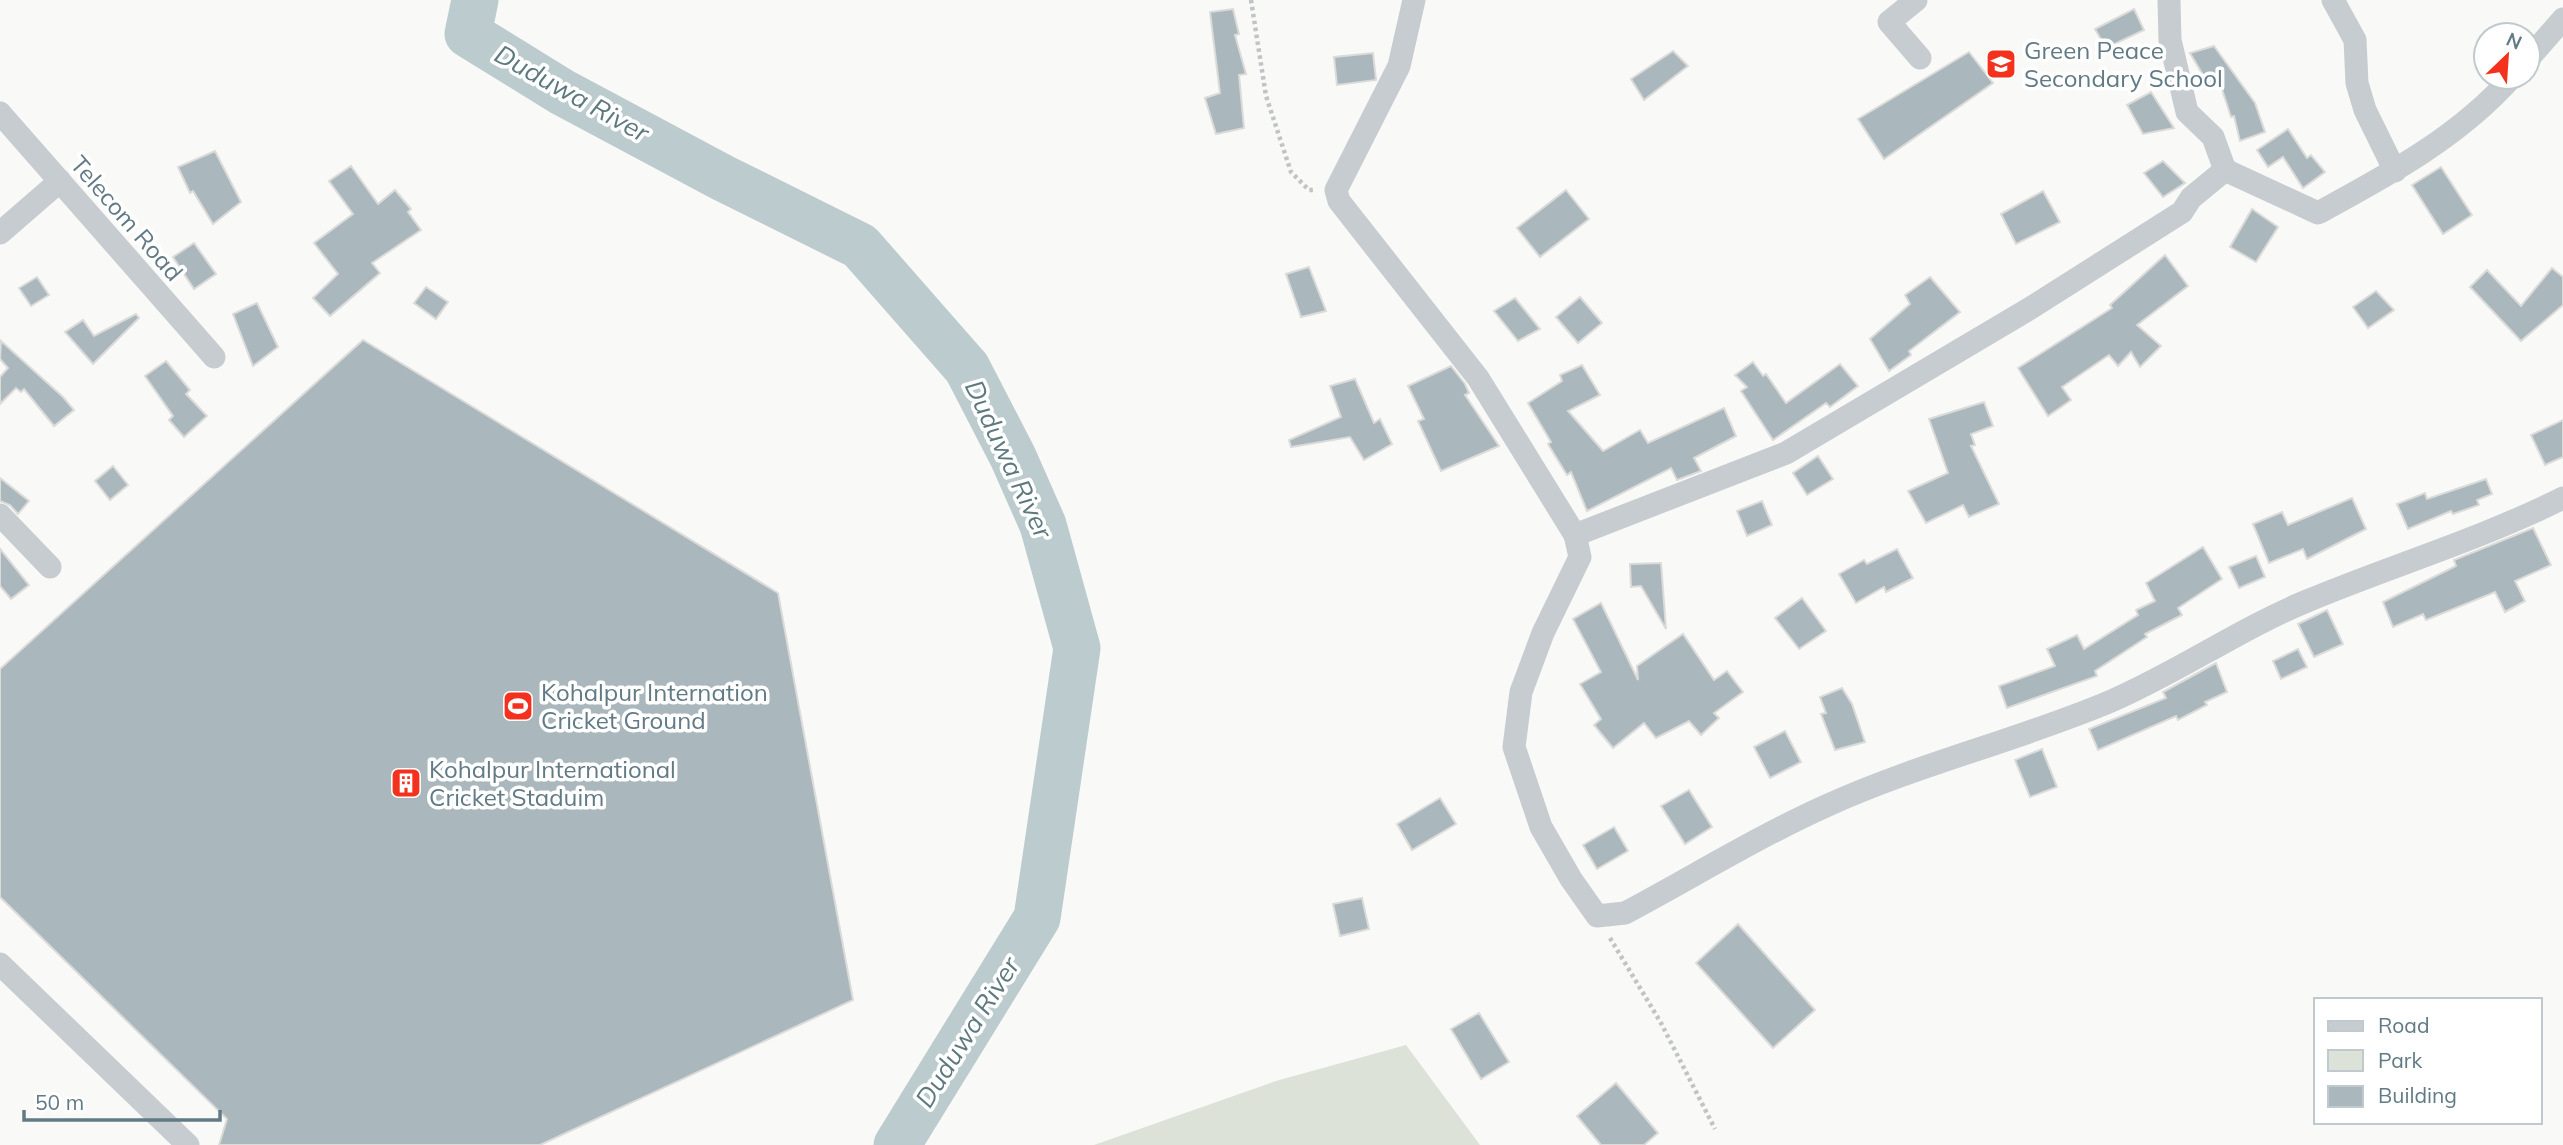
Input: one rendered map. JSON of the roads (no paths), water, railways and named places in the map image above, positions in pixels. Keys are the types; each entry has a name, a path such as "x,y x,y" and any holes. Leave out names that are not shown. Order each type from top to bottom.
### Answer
{"street":[{"path":"1414,0 1399,65 1336,190 1339,201 1478,378 1575,536 1580,557 1543,633 1521,692 1514,747 1541,827 1571,879 1597,916 1625,914 1824,807 1921,768 2022,736 2111,701 2307,601 2430,557 2512,524 2563,498"},
{"path":"1916,0 1889,22 1920,58"},
{"path":"2169,0 2170,40 2187,112 2213,137 2225,170 2318,213 2395,171 2485,107 2499,91"},
{"path":"2333,0 2355,40 2357,83 2365,110 2395,171"},
{"path":"2542,43 2563,19"},
{"name":"Telecom Road","path":"0,113 214,357"},
{"path":"1575,536 1786,453 2029,309 2182,212 2192,198 2225,170"},
{"path":"0,233 60,181"},
{"path":"0,515 50,567"},
{"path":"0,964 188,1145"}],"waterway":[{"name":"Duduwa River","path":"475,0 468,34 562,92 723,178 860,246 967,368 1013,457 1043,525 1077,648 1037,918 897,1145"}],"place":[{"name":"Green Peace Secondary School","path":"2001,64"},
{"name":"Kohalpur Internation Cricket Ground","path":"518,706"},
{"name":"Kohalpur International Cricket Staduim","path":"406,783"}]}
